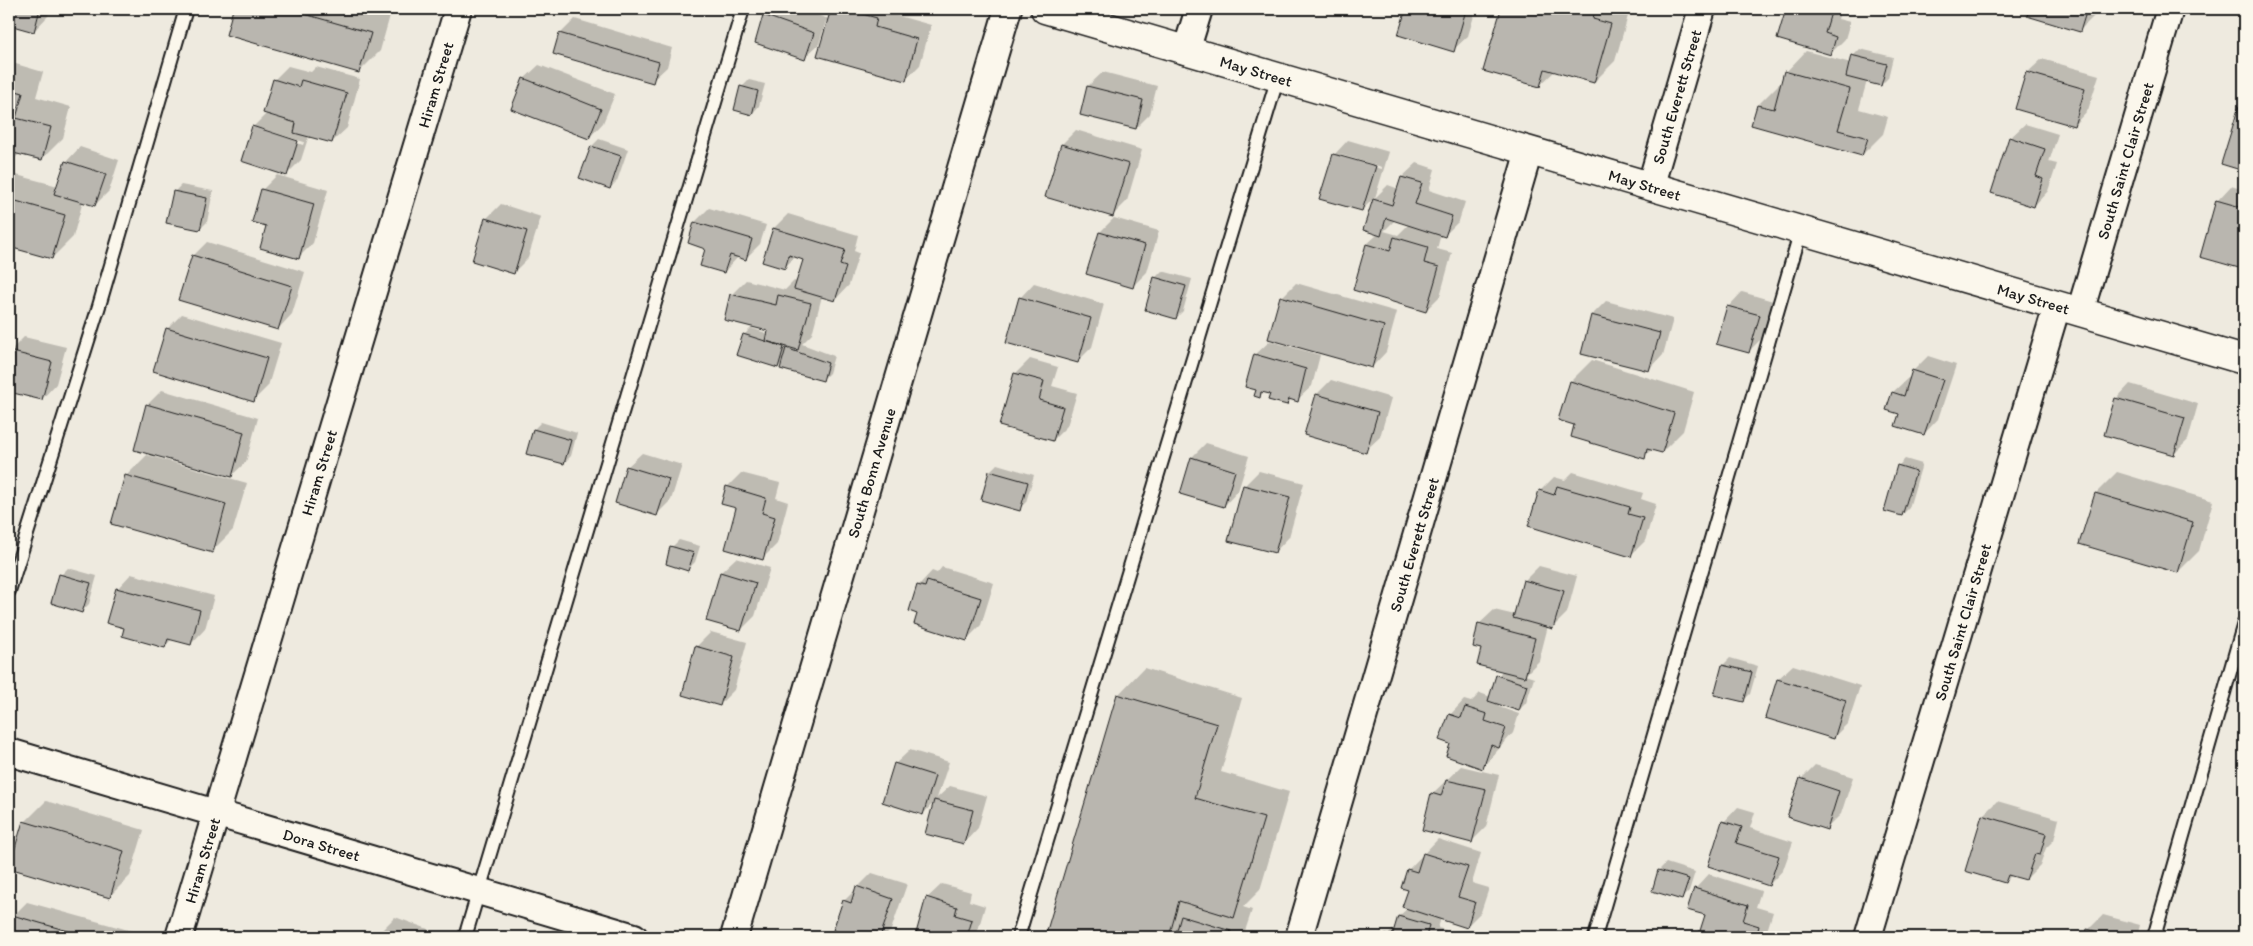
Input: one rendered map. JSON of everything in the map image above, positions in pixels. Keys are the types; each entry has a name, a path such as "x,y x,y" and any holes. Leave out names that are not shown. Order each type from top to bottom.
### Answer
{"street":[{"name":"Hiram Street","path":"179,937 458,9"},
{"name":"South Bonn Avenue","path":"734,937 1008,9"},
{"name":"May Street","path":"1045,9 1529,151 1651,184 2244,360"},
{"path":"1186,51 1199,9"},
{"name":"South Everett Street","path":"1651,184 1702,9"},
{"name":"South Saint Clair Street","path":"1868,937 2068,309 2170,9"},
{"name":"South Everett Street","path":"1299,937 1529,151"},
{"name":"Dora Street","path":"9,752 634,937"}],"lane":[{"path":"9,590 99,306 186,9"},
{"path":"465,937 743,9"},
{"path":"1018,937 1278,77"},
{"path":"1594,937 1801,230"},
{"path":"2154,937 2244,623"}],"building":[{"path":"9,9 40,9 34,32 9,25"},
{"path":"233,9 287,9 371,33 359,73 226,35"},
{"path":"831,9 844,9 877,18 875,27 917,39 906,81 817,56"},
{"path":"1406,9 1466,10 1454,52 1398,35"},
{"path":"1501,9 1595,9 1593,19 1611,24 1594,83 1545,69 1540,87 1483,71"},
{"path":"1786,9 1832,9 1825,33 1836,37 1831,55 1777,39"},
{"path":"2029,9 2087,9 2080,32 2027,16"},
{"path":"763,15 814,33 805,60 755,43"},
{"path":"559,33 659,62 653,83 553,54"},
{"path":"1851,55 1887,64 1881,86 1846,77"},
{"path":"1784,71 1850,89 1838,130 1868,138 1862,156 1751,125 1757,105 1774,109"},
{"path":"2026,72 2085,89 2074,126 2015,109"},
{"path":"523,78 601,109 589,139 511,109"},
{"path":"273,79 299,87 301,80 347,93 332,143 294,133 296,123 263,113"},
{"path":"740,86 758,91 752,115 734,110"},
{"path":"1087,86 1143,100 1136,129 1080,115"},
{"path":"9,89 23,93 16,118 51,127 42,160 9,152"},
{"path":"2239,106 2244,107 2244,171 2221,164"},
{"path":"252,126 298,141 287,176 241,161"},
{"path":"2009,137 2045,149 2036,176 2043,179 2034,207 1991,193"},
{"path":"1061,144 1129,164 1113,217 1045,197"},
{"path":"591,146 621,156 610,189 579,178"},
{"path":"1333,154 1376,166 1362,211 1319,199"},
{"path":"65,161 106,174 95,206 54,194"},
{"path":"1401,177 1422,183 1415,204 1452,216 1445,237 1386,218 1381,236 1363,230 1373,199 1392,205"},
{"path":"261,189 314,204 299,259 260,248 266,226 252,222"},
{"path":"173,191 207,198 200,230 166,223"},
{"path":"9,199 65,215 52,259 9,247"},
{"path":"2216,200 2244,208 2244,250 2239,268 2200,257"},
{"path":"485,218 527,231 514,274 472,261"},
{"path":"694,222 752,239 746,260 730,255 724,273 700,266 705,249 688,243"},
{"path":"773,228 845,250 840,265 846,267 835,301 794,289 803,260 789,255 785,269 762,262"},
{"path":"1099,232 1145,245 1133,288 1086,274"},
{"path":"1394,237 1428,247 1424,263 1439,267 1426,312 1353,290 1366,244 1390,251"},
{"path":"192,255 292,286 278,330 178,300"},
{"path":"1154,277 1186,286 1176,319 1145,310"},
{"path":"730,294 776,305 778,295 811,303 798,350 766,341 768,331 724,320"},
{"path":"1280,296 1384,326 1372,368 1268,339"},
{"path":"1019,297 1091,318 1078,363 1006,343"},
{"path":"1727,306 1760,315 1749,353 1716,344"},
{"path":"1591,315 1660,333 1649,371 1581,354"},
{"path":"166,328 267,358 254,402 153,371"},
{"path":"743,334 784,347 778,368 736,355"},
{"path":"786,348 828,363 823,381 780,369"},
{"path":"9,351 52,362 42,400 9,392"},
{"path":"1254,354 1306,369 1298,402 1289,399 1287,405 1268,400 1270,394 1261,392 1260,398 1254,396 1256,390 1245,387"},
{"path":"1912,370 1943,380 1924,435 1895,426 1899,414 1886,410 1892,392 1904,396"},
{"path":"1014,373 1044,381 1039,400 1063,407 1053,441 999,426"},
{"path":"1570,381 1674,413 1662,453 1647,449 1645,459 1571,437 1574,425 1558,420"},
{"path":"1316,394 1378,412 1366,453 1304,435"},
{"path":"2115,398 2185,418 2174,455 2104,435"},
{"path":"146,404 244,432 232,477 134,450"},
{"path":"533,429 571,440 564,464 526,454"},
{"path":"1191,457 1235,471 1224,507 1180,494"},
{"path":"1897,465 1916,471 1902,516 1884,511"},
{"path":"626,466 669,479 657,516 615,503"},
{"path":"989,471 1028,482 1020,511 981,500"},
{"path":"125,475 226,504 213,553 111,524"},
{"path":"1243,485 1290,497 1275,553 1228,541"},
{"path":"726,486 766,498 762,513 775,517 763,560 725,549 736,508 721,504"},
{"path":"1557,486 1630,507 1628,514 1643,518 1631,557 1528,526 1539,490 1554,495"},
{"path":"2095,493 2193,522 2178,573 2079,544"},
{"path":"670,546 694,553 688,571 666,564"},
{"path":"720,572 756,583 741,631 706,621"},
{"path":"59,574 91,583 82,613 51,603"},
{"path":"1523,580 1564,591 1553,629 1513,618"},
{"path":"927,581 981,598 967,641 914,624 917,614 909,611 917,585 925,587"},
{"path":"116,588 200,610 191,645 168,639 165,648 122,636 124,628 106,623"},
{"path":"1478,623 1535,638 1525,677 1477,665 1481,649 1473,647"},
{"path":"695,646 734,657 720,706 682,695"},
{"path":"1722,665 1752,672 1744,702 1714,695"},
{"path":"1496,675 1527,685 1519,711 1488,701"},
{"path":"1777,679 1846,700 1834,739 1765,718"},
{"path":"1117,694 1217,724 1195,798 1264,818 1234,918 1179,901 1169,937 1045,937"},
{"path":"1465,707 1487,714 1485,721 1506,728 1499,748 1491,745 1483,769 1446,756 1450,744 1439,740 1449,714 1461,718"},
{"path":"894,763 935,776 923,815 882,802"},
{"path":"1800,778 1839,791 1827,830 1787,817"},
{"path":"1446,780 1486,789 1472,843 1422,830 1431,793 1441,796"},
{"path":"934,800 973,810 964,844 925,834"},
{"path":"1982,815 2046,834 2040,855 2035,854 2026,880 2008,875 2005,883 1965,871"},
{"path":"23,821 124,851 110,898 9,868"},
{"path":"1722,821 1742,827 1736,843 1779,856 1769,886 1708,866"},
{"path":"1423,853 1468,867 1458,897 1475,902 1467,928 1402,907 1408,890 1401,888 1407,869 1417,872"},
{"path":"1658,870 1689,879 1682,900 1652,891"},
{"path":"856,886 893,899 880,937 854,937 833,930 843,900 851,903"},
{"path":"1694,888 1748,905 1743,921 1759,926 1756,937 1698,937 1705,915 1687,910"},
{"path":"926,897 957,907 955,915 972,920 967,937 915,937"},
{"path":"12,915 89,937 9,937"},
{"path":"1181,916 1231,931 1230,937 1175,937"},
{"path":"1398,916 1429,925 1426,937 1384,937 1385,935 1392,936"},
{"path":"2087,929 2119,937 2085,937"},
{"path":"379,931 397,937 377,937"}]}
